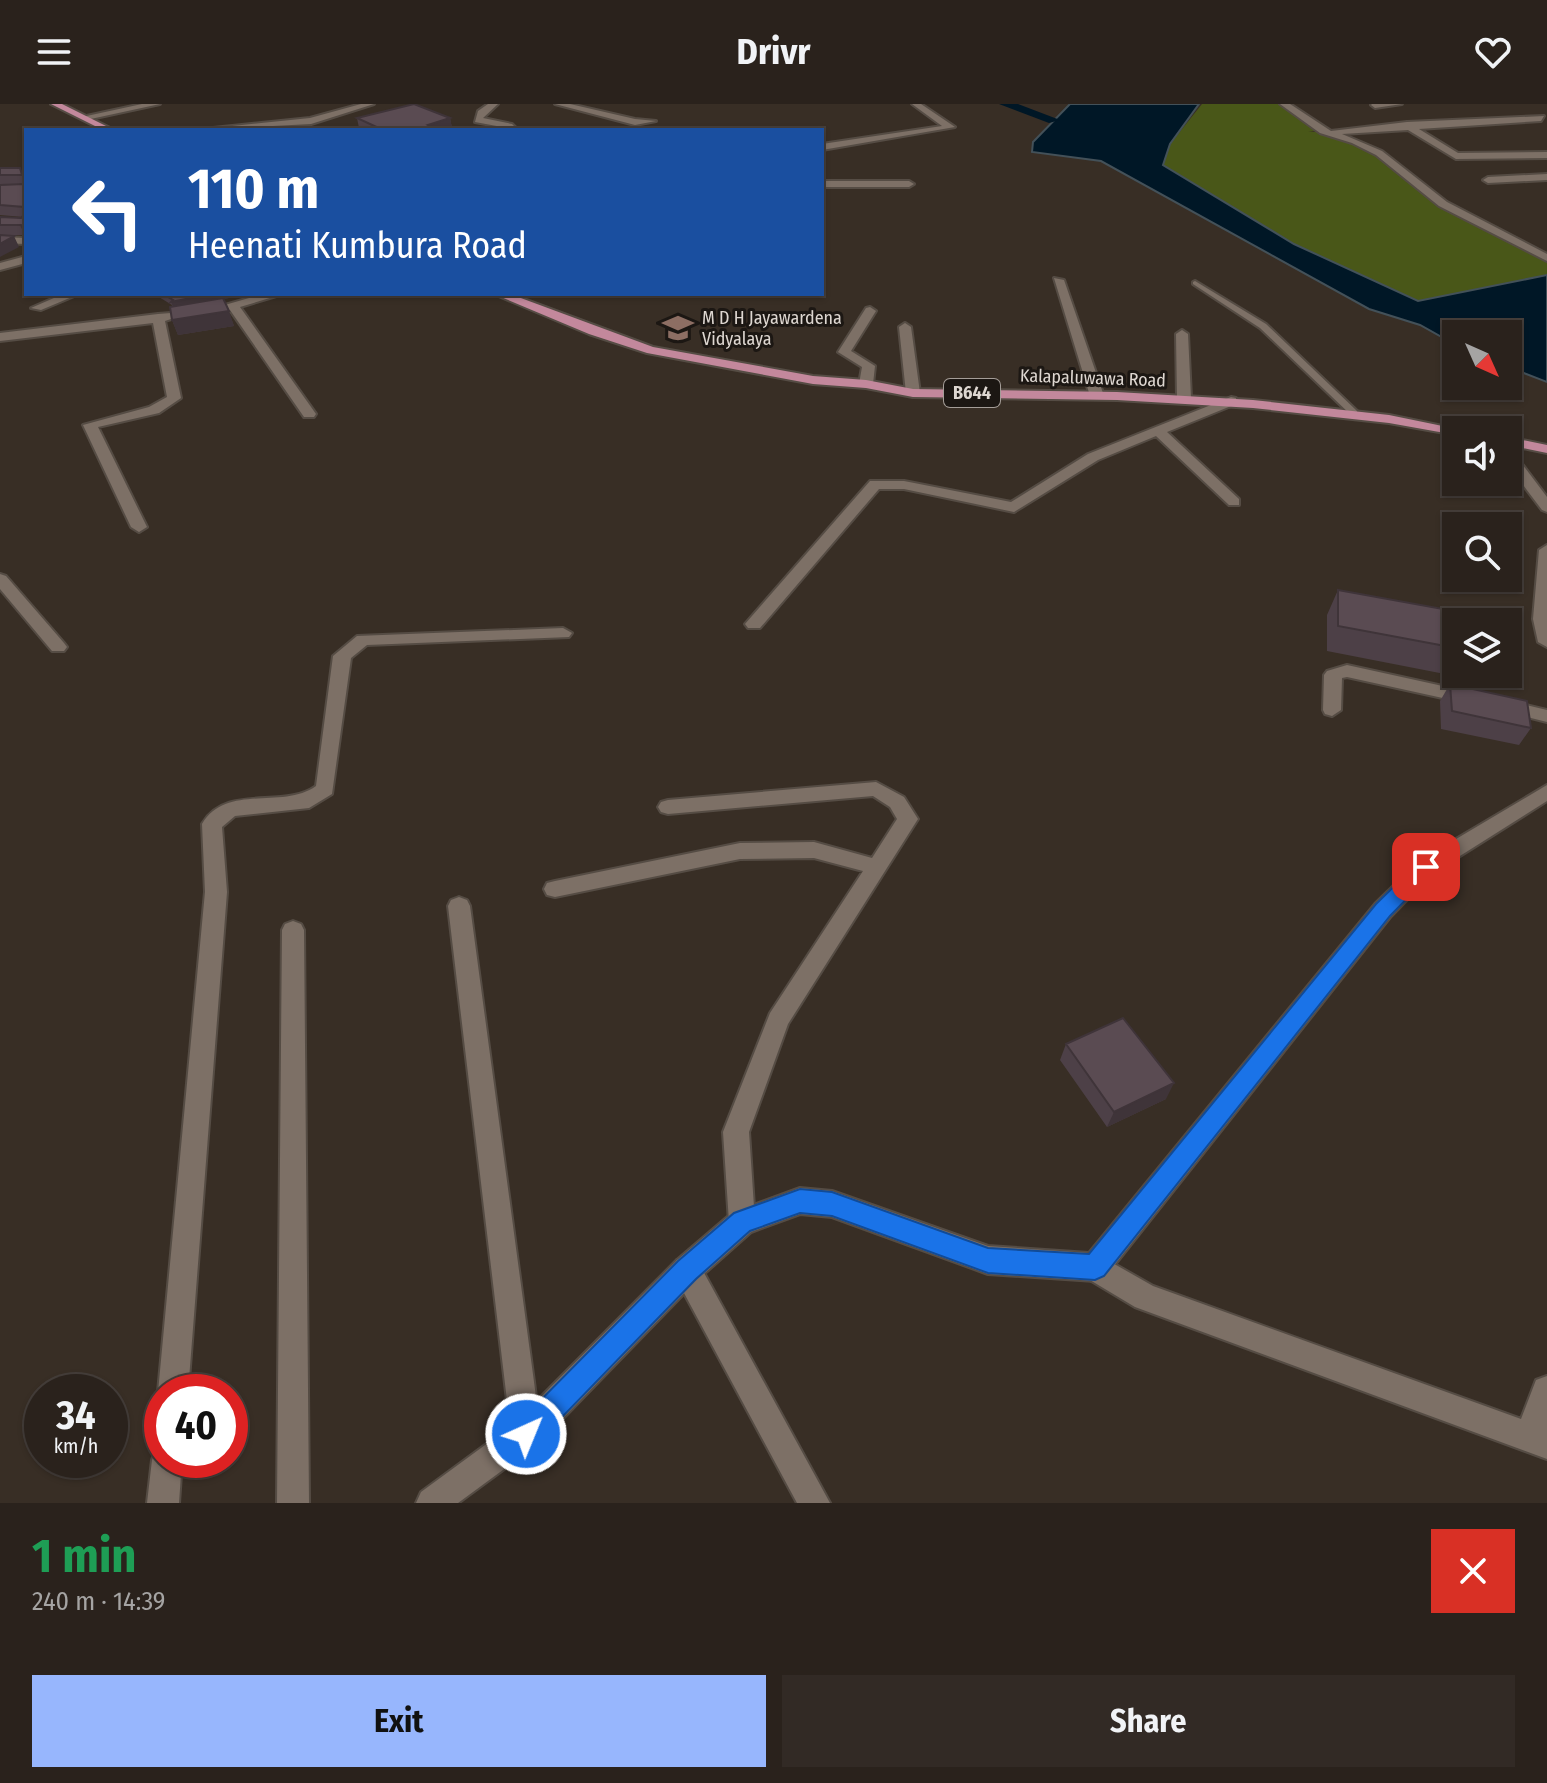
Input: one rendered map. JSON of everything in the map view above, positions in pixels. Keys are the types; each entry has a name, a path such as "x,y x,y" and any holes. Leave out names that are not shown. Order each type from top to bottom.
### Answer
{"main road":[{"path":"55,104 106,128"},
{"name":"Kalapaluwawa Road","path":"505,296 651,350 813,380 866,384 913,393 1231,401 1354,413 1442,429"},
{"path":"1522,444 1547,449"}],"street":[{"path":"86,117 156,104"},
{"path":"221,128 323,119 370,104"},
{"path":"494,104 481,113 478,120 512,128"},
{"path":"559,104 635,122 652,121"},
{"path":"824,147 951,127 934,119 916,104"},
{"path":"1284,104 1330,133 1379,153 1443,204 1547,258"},
{"path":"1375,105 1398,104"},
{"path":"1531,108 1544,122"},
{"path":"323,119 334,124"},
{"path":"1330,133 1407,125 1544,122"},
{"path":"1407,125 1456,156 1547,155"},
{"path":"1488,180 1547,177"},
{"path":"824,184 909,184"},
{"path":"0,240 24,241"},
{"path":"0,267 24,260"},
{"path":"1058,280 1097,396"},
{"path":"37,308 68,296"},
{"path":"0,337 234,307 270,296"},
{"path":"234,307 309,414"},
{"path":"866,384 869,366 844,352 870,311"},
{"path":"139,527 90,425 154,410 174,398 158,318"},
{"path":"905,327 913,393"},
{"path":"1182,334 1184,398"},
{"path":"754,624 875,484 904,485 1014,507 1093,457 1231,401"},
{"path":"1158,431 1234,502"},
{"path":"1522,474 1547,507"},
{"path":"1547,550 1541,619 1547,642"},
{"path":"0,579 58,647"},
{"path":"175,1374 216,892 212,824 230,809 309,801 325,789 342,656 363,640 563,633"},
{"path":"1332,710 1333,675 1347,671 1547,716"},
{"path":"668,807 876,789 897,802 908,819 778,1020 736,1132 742,1222"},
{"path":"1095,1267 1383,910 1426,867 1546,793"},
{"path":"555,889 740,851 814,850 877,867"},
{"path":"459,906 526,1434"},
{"path":"293,930 293,1503"},
{"path":"432,1503 526,1434 687,1270 742,1222 800,1201 832,1204 988,1260 1095,1267 1145,1297 1538,1441 1547,1391"},
{"path":"687,1270 814,1503"},
{"path":"163,1503 165,1478"}],"lane":[{"path":"1195,283 1263,326 1354,413"}],"green space":[{"path":"1202,104 1280,104 1318,130 1308,132 1346,137 1363,145 1454,211 1547,258 1547,275 1418,301 1294,244 1162,165 1170,144"}],"water":[{"path":"1070,104 1199,104 1170,144 1163,165 1294,244 1418,301 1547,275 1547,382 1522,372 1522,320 1442,320 1442,337 1420,325 1369,309 1101,161 1032,152 1033,142"}],"building":[{"path":"414,104 450,118 428,125 432,127 428,128 379,128 357,118"},
{"path":"0,168 20,168 22,175 0,175"},
{"path":"24,184 24,207 0,205 0,185"},
{"path":"24,215 24,231 21,225 0,225 0,217 21,218"},
{"path":"0,235 14,236 0,244"},
{"path":"166,296 200,296 171,302 173,300"},
{"path":"223,298 229,311 172,320 170,307"},
{"path":"1338,590 1442,609 1442,645 1338,626"},
{"path":"1450,688 1468,688 1527,701 1531,728 1452,711"},
{"path":"1123,1018 1174,1083 1114,1112 1066,1044"}],"waterway":[{"path":"1005,104 1054,120"}],"place":[{"name":"M D H Jayawardena Vidyalaya","path":"678,328"}],"route":[{"path":"526,1434 687,1270 742,1222 800,1201 832,1204 988,1260 1095,1267 1383,910 1426,867"}]}
